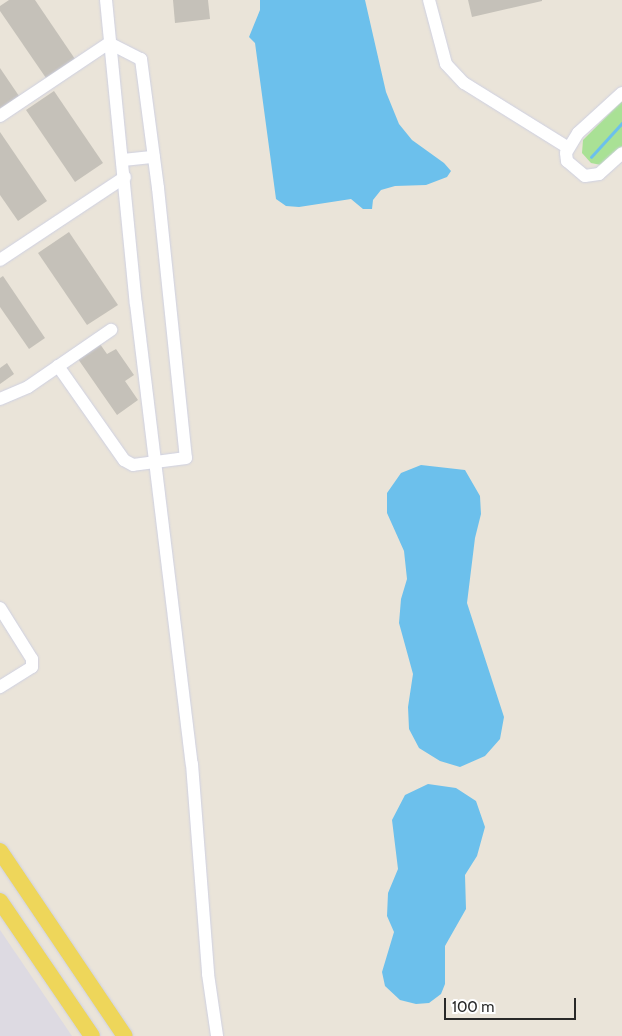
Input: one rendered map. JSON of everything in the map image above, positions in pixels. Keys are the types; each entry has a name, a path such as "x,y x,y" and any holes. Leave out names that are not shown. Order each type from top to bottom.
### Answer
{"main road":[{"path":"0,851 126,1036"},
{"path":"0,901 92,1036"}],"street":[{"path":"106,0 109,42 156,463 192,764 208,974 217,1036"},
{"path":"429,0 446,64 464,83 568,147"},
{"path":"0,116 109,42"},
{"path":"58,366 124,460 133,465 186,458 154,156 141,59 109,42"},
{"path":"622,93 594,117 568,147 568,161 585,176 599,174 622,153"},
{"path":"123,160 154,156"},
{"path":"0,260 125,177"},
{"path":"0,399 16,394 111,330"},
{"path":"0,608 32,659 32,667 0,687"}],"shaded area":[{"path":"0,930 72,1036 0,1036"}],"green space":[{"path":"622,101 622,146 609,161 601,165 591,163 582,153 583,140"}],"water":[{"path":"260,0 365,0 386,92 399,124 412,140 444,163 451,171 447,177 426,185 395,186 381,190 373,200 372,209 363,209 351,199 299,207 286,206 276,199 255,43 249,37 260,10"},
{"path":"421,465 465,470 480,496 481,514 475,538 467,603 504,717 500,739 485,756 460,767 440,761 419,748 409,729 408,707 413,674 399,623 401,599 407,579 404,551 387,513 387,493 401,473"},
{"path":"428,784 456,788 476,801 485,827 477,856 465,875 466,909 445,946 445,984 441,994 429,1003 416,1004 400,1000 385,986 382,972 394,932 387,916 388,893 398,869 392,820 405,795"}],"building":[{"path":"9,0 35,0 75,59 46,78 0,11 0,6"},
{"path":"173,0 208,0 210,19 175,23"},
{"path":"468,0 542,0 542,1 472,17"},
{"path":"0,68 19,96 0,109"},
{"path":"54,91 103,163 75,182 26,110"},
{"path":"0,132 47,201 18,221 0,195"},
{"path":"69,232 118,305 87,325 38,253"},
{"path":"3,276 45,338 29,349 0,307 0,278"},
{"path":"100,344 107,354 116,349 134,375 125,381 138,400 117,415 78,359"},
{"path":"7,363 14,374 0,384 0,368"}],"waterway":[{"path":"591,157 622,123"}]}
